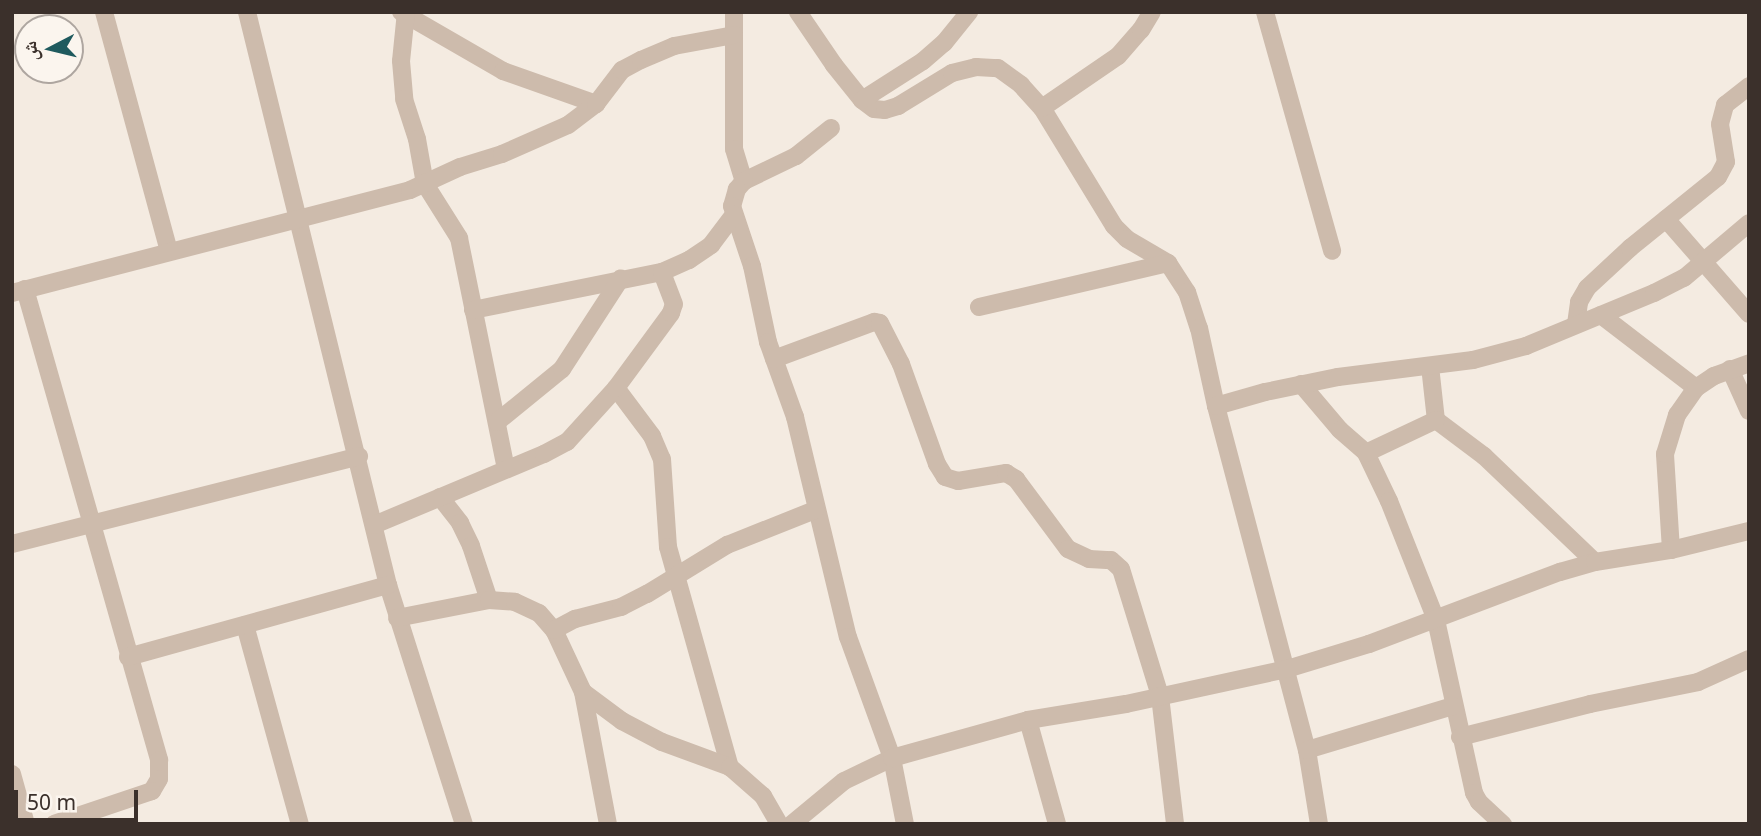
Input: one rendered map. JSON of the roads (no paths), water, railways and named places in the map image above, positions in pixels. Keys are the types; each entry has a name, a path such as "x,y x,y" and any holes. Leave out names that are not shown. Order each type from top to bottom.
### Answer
{"street":[{"path":"104,12 169,251"},
{"path":"247,12 359,456 388,585 464,824"},
{"path":"734,12 734,149 744,181"},
{"path":"798,12 862,100 874,109 885,110 898,106 952,73 976,67 998,68 1021,85 1042,108 1114,226 1127,239 1168,262 1186,292 1199,328 1216,406 1307,750 1319,824"},
{"path":"862,100 923,61 944,43 968,12"},
{"path":"1042,108 1118,56 1141,30 1152,12"},
{"path":"1265,12 1332,251"},
{"path":"506,469 459,238 425,184 417,139 401,82 404,13 503,71 596,104"},
{"path":"54,824 152,791 159,779 159,760 18,291 393,195 425,184 460,167 502,155 568,125 596,104 622,70 640,60 674,46 734,35"},
{"path":"1576,324 1579,302 1587,289 1718,177 1726,162 1720,124 1725,105 1749,86"},
{"path":"831,128 796,156 744,181 733,197 734,215 749,255 757,304 795,417 815,510 848,637 892,758 905,824"},
{"path":"473,310 621,278 662,272 689,260 711,245 734,215"},
{"path":"1666,219 1749,314"},
{"path":"1216,406 1301,384 1388,368 1473,360 1526,346 1684,278 1749,223"},
{"path":"979,307 1168,262"},
{"path":"374,525 567,442 616,388 671,313 674,304 662,272"},
{"path":"497,422 562,369 621,278"},
{"path":"1601,316 1696,388"},
{"path":"774,359 874,322 880,323 901,364 937,464 945,477 958,481 1006,473 1016,479 1068,549 1089,559 1111,560 1121,569 1160,696 1175,824"},
{"path":"1671,550 1665,454 1678,415 1696,388 1730,369 1749,363"},
{"path":"1430,366 1436,420 1484,456 1595,562"},
{"path":"1730,369 1749,411"},
{"path":"1301,384 1340,430 1366,453 1414,558 1436,620 1453,706 1476,799 1503,824"},
{"path":"616,388 652,436 662,459 668,547 730,767"},
{"path":"1366,453 1436,420"},
{"path":"12,544 359,456"},
{"path":"440,497 460,523 471,546 489,600"},
{"path":"554,630 575,619 630,603 727,545 815,510"},
{"path":"792,824 844,781 892,758 1028,720 1160,696 1287,668 1369,644 1516,587 1595,562 1671,550 1749,531"},
{"path":"128,657 388,585"},
{"path":"397,618 489,600 515,602 539,612 554,630 583,692 608,824"},
{"path":"245,625 300,824"},
{"path":"1461,737 1590,704 1698,682 1749,659"},
{"path":"583,692 622,721 662,742 730,767 763,796 779,824"},
{"path":"1307,750 1453,706"},
{"path":"1028,720 1057,824"},
{"path":"12,774 26,824"}]}
